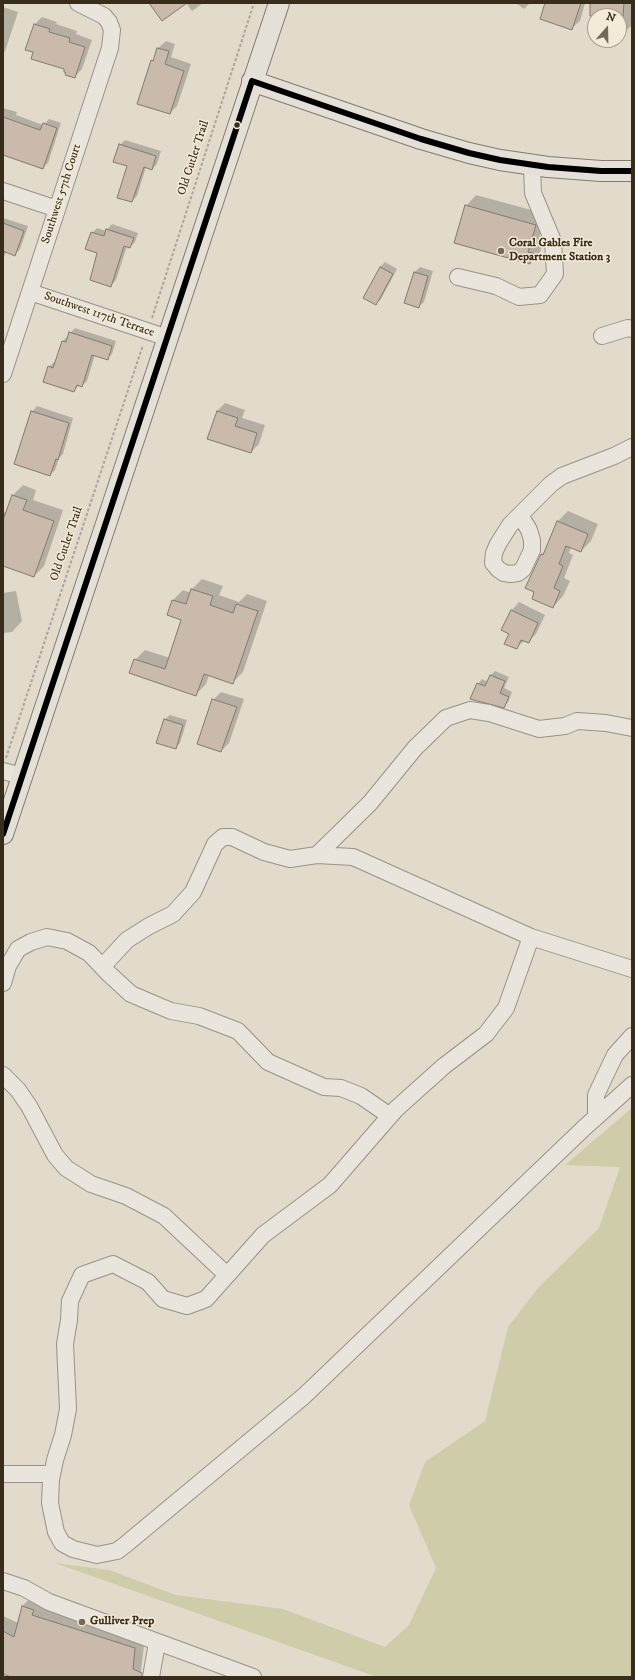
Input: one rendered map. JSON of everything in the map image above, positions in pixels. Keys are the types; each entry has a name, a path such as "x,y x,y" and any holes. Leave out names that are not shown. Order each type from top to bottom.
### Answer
{"main road":[{"path":"3,834 279,3"},
{"path":"252,81 433,143 486,157 532,165 600,171 632,171"}],"street":[{"name":"Southwest 57th Court","path":"3,374 110,48 112,30 109,22 104,16 92,8 78,3"},
{"path":"458,277 496,286 519,296 540,295 555,274 553,241 533,193 532,165"},
{"path":"3,191 57,209"},
{"name":"Southwest 117th Terrace","path":"30,292 168,338"},
{"path":"602,336 628,328 632,329"},
{"path":"520,515 551,484 562,476 614,456 632,447"},
{"path":"317,855 370,803 415,748 446,718 470,710 489,713 539,729 565,726 577,721 606,723 632,728"},
{"path":"3,771 22,776"},
{"path":"102,967 127,940 149,926 173,914 193,892 215,844 223,837 232,837 264,852 290,858 317,855 353,857 531,937 632,969"},
{"path":"3,982 8,966 18,950 31,942 47,937 67,941 89,953 132,994 171,1010 199,1016 238,1031 268,1062 324,1086 341,1088 361,1096 390,1116"},
{"path":"531,937 506,1008 486,1034 444,1066 396,1109 330,1185 262,1235 206,1299 187,1306 163,1299 148,1282 112,1264 82,1275 70,1300 69,1320 65,1344 68,1409 64,1435 55,1460 52,1474 50,1503 56,1532 62,1542 73,1550 88,1554 107,1554 117,1551 304,1396 596,1117 632,1085"},
{"path":"596,1117 596,1095 615,1055 632,1036"},
{"path":"3,1075 18,1090 29,1106 55,1155 66,1168 91,1184 126,1196 164,1216 227,1275"},
{"path":"3,1474 52,1474"},
{"path":"3,1581 24,1588 49,1602 157,1643 253,1677"},
{"path":"151,1677 157,1643"}],"path":[{"name":"Old Cutler Trail","path":"152,318 254,3"},
{"name":"Old Cutler Trail","path":"7,755 145,340"}],"shaded area":[{"path":"632,1108 632,1677 377,1677 55,1563 109,1570 176,1595 283,1609 385,1647 409,1625 436,1568 409,1505 425,1462 485,1421 508,1327 538,1288 599,1228 620,1167 565,1165"}],"building":[{"path":"149,3 187,3 162,21"},
{"path":"545,3 581,3 572,30 540,19"},
{"path":"590,3 624,3 624,8 590,8"},
{"path":"34,24 50,29 49,32 70,38 69,42 85,47 75,78 65,75 66,73 64,72 64,69 31,59 33,52 25,50"},
{"path":"157,48 169,51 165,64 184,71 170,114 137,104 151,60 153,61"},
{"path":"3,117 40,130 43,123 57,128 43,169 3,155"},
{"path":"119,144 156,156 152,170 144,167 132,202 117,198 127,166 113,162"},
{"path":"465,205 536,225 528,252 533,253 530,264 454,243"},
{"path":"3,223 24,231 15,256 3,251"},
{"path":"106,229 134,238 130,248 124,246 111,287 90,280 97,253 85,249 91,232 104,236"},
{"path":"380,267 393,274 376,305 363,298"},
{"path":"414,272 428,276 419,308 404,303"},
{"path":"69,332 112,346 108,360 92,355 82,387 77,385 74,392 43,382 48,366 53,368 62,341 66,342"},
{"path":"31,411 69,423 58,460 56,459 50,476 14,464"},
{"path":"217,411 238,418 235,426 257,433 251,453 207,439"},
{"path":"12,495 27,500 23,510 54,521 34,577 3,566 3,520"},
{"path":"557,521 588,534 581,552 566,546 559,564 563,566 554,588 560,591 553,608 532,599 534,592 525,588 541,554 543,555"},
{"path":"191,589 213,596 210,605 233,613 236,604 258,611 233,684 204,674 196,696 129,673 134,659 165,669 181,620 167,615 172,600 186,604"},
{"path":"511,610 538,623 529,643 521,640 517,649 504,644 509,634 501,630"},
{"path":"490,675 505,681 500,693 509,697 504,708 470,699 477,683 485,686"},
{"path":"212,699 237,707 221,752 197,744"},
{"path":"164,719 183,725 176,749 156,743"},
{"path":"22,1606 34,1610 32,1615 135,1648 133,1669 142,1673 142,1677 11,1677 3,1674 3,1631 14,1637"}],"transit line":[{"path":"252,81 421,139 469,153 500,160 548,167 601,171 632,171"},
{"path":"3,834 252,81"}],"place":[{"name":"Coral Gables Fire Department Station 3","path":"501,251"},
{"name":"Gulliver Prep","path":"82,1622"}]}
